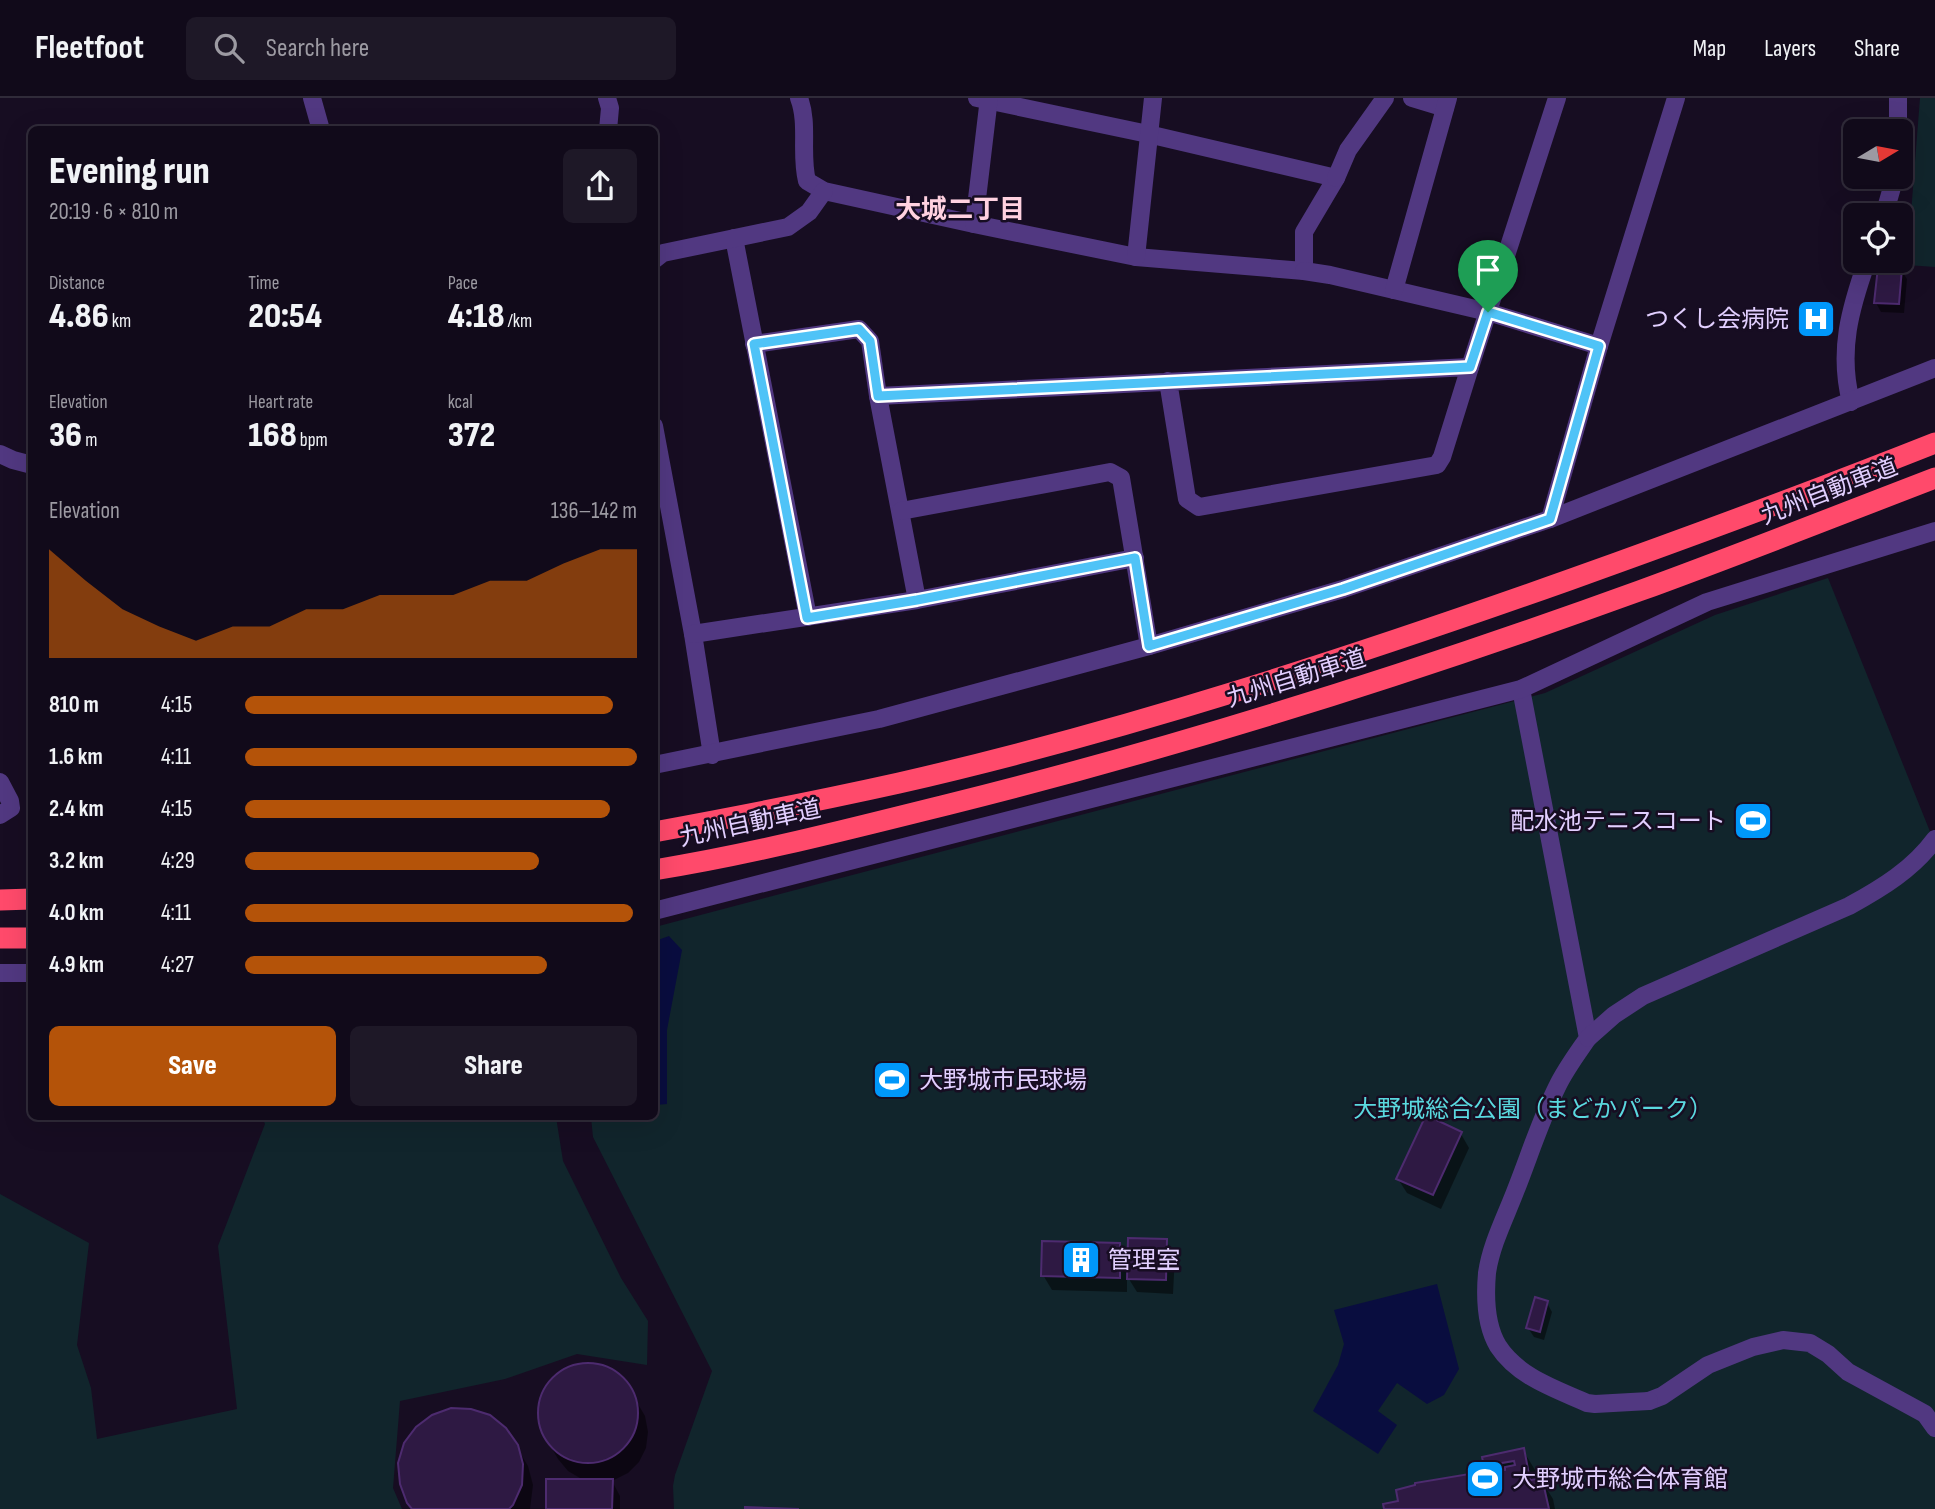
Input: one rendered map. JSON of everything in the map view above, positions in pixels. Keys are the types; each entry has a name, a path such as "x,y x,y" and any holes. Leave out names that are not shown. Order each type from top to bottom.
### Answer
{"highway":[{"name":"九州自動車道","path":"658,831 746,816 901,782 1111,728 1229,693 1442,625 1837,482 1935,443"},
{"name":"九州自動車道","path":"658,869 828,834 1023,786 1287,709 1452,656 1638,591 1935,478"},
{"path":"0,900 28,899"},
{"path":"0,937 28,938"}],"street":[{"path":"312,98 320,126"},
{"path":"607,98 610,108 608,126"},
{"path":"799,98 803,110 804,169 807,181 824,191 974,225 1136,257 1331,275 1488,312 1599,346"},
{"path":"1136,257 1153,98"},
{"path":"1304,271 1304,232 1336,178 1348,150 1385,98"},
{"path":"1394,290 1446,103 1412,98"},
{"path":"1168,381 1187,499 1199,507 1437,465 1442,457 1557,98"},
{"path":"1550,519 1599,346 1675,98"},
{"path":"1898,98 1898,119"},
{"path":"974,225 985,99 1336,178"},
{"path":"658,257 663,253 788,227 809,212 824,191"},
{"path":"734,238 807,618"},
{"path":"1851,402 1844,362 1847,330 1863,273"},
{"path":"754,344 859,329 870,341 917,600"},
{"path":"878,396 1470,367"},
{"path":"658,764 879,719 1149,646 1343,589 1550,519 1935,368"},
{"path":"658,448 712,755"},
{"path":"0,454 28,464"},
{"path":"901,512 1110,472 1121,478 1149,646"},
{"path":"658,910 1521,689 1707,602 1935,531"},
{"path":"692,634 917,600 1135,558"},
{"path":"1521,689 1588,1038"},
{"path":"0,782 11,808 0,815"},
{"path":"1935,839 1910,866 1880,889 1849,906 1643,996 1614,1015 1588,1038 1556,1088 1495,1243 1488,1272 1486,1298 1490,1328 1508,1358 1539,1381 1587,1403 1649,1401 1662,1396 1708,1365 1753,1347 1783,1340 1810,1343 1828,1354 1848,1372 1925,1414 1935,1428"},
{"path":"0,973 28,972"}],"green space":[{"path":"1920,98 1935,98 1935,267 1913,265 1913,188"},
{"name":"大野城総合公園（まどかパーク）","path":"1828,578 1935,844 1935,1509 674,1509 675,1475 712,1371 593,1137 591,1120 658,1120 658,926 1545,693 1715,615"},
{"path":"263,1120 556,1120 563,1161 621,1278 648,1321 647,1365 577,1354 505,1379 400,1401 393,1488 402,1509 0,1509 0,1194 89,1243 77,1345 91,1388 97,1439 237,1409 218,1246 265,1124"}],"shaded area":[{"path":"669,936 682,950 667,1030 667,1104 658,1105 658,940"},
{"path":"1437,1284 1459,1369 1444,1395 1427,1404 1397,1383 1378,1411 1397,1425 1378,1454 1313,1411 1338,1365 1344,1344 1334,1310"}],"building":[{"path":"1877,273 1902,273 1899,304 1874,303"},
{"path":"1426,1115 1462,1132 1433,1195 1396,1179"},
{"path":"1128,1238 1167,1239 1166,1280 1127,1279"},
{"name":"管理室","path":"1042,1241 1120,1243 1120,1278 1041,1276"},
{"path":"1535,1297 1548,1301 1540,1332 1526,1328"},
{"path":"588,1363 607,1367 623,1378 634,1394 638,1413 634,1432 623,1448 607,1459 588,1463 569,1459 553,1448 542,1432 538,1413 542,1394 553,1378 569,1367"},
{"path":"451,1408 471,1409 490,1415 506,1428 518,1445 523,1464 522,1485 509,1509 412,1509 407,1503 400,1484 398,1463 404,1443 416,1427 432,1415"},
{"name":"大野城市総合体育館","path":"1524,1448 1530,1480 1542,1478 1549,1509 1384,1509 1383,1504 1398,1501 1396,1490 1415,1483 1505,1470 1505,1467 1515,1465 1514,1461 1484,1466 1482,1457"},
{"path":"546,1479 613,1479 612,1509 546,1509"},
{"path":"745,1507 799,1509 745,1509"}],"place":[{"name":"つくし会病院","path":"1816,319"},
{"name":"配水池テニスコート","path":"1753,821"},
{"name":"大野城市民球場","path":"892,1080"},
{"name":"管理室","path":"1081,1260"},
{"name":"大野城市総合体育館","path":"1485,1479"}],"district":[{"name":"大城二丁目","path":"960,209"}],"route":[{"path":"1488,312 1599,346 1550,519 1343,589 1149,646 1135,558 807,618 754,344 859,329 870,341 878,396 1470,367 1488,312"}]}
